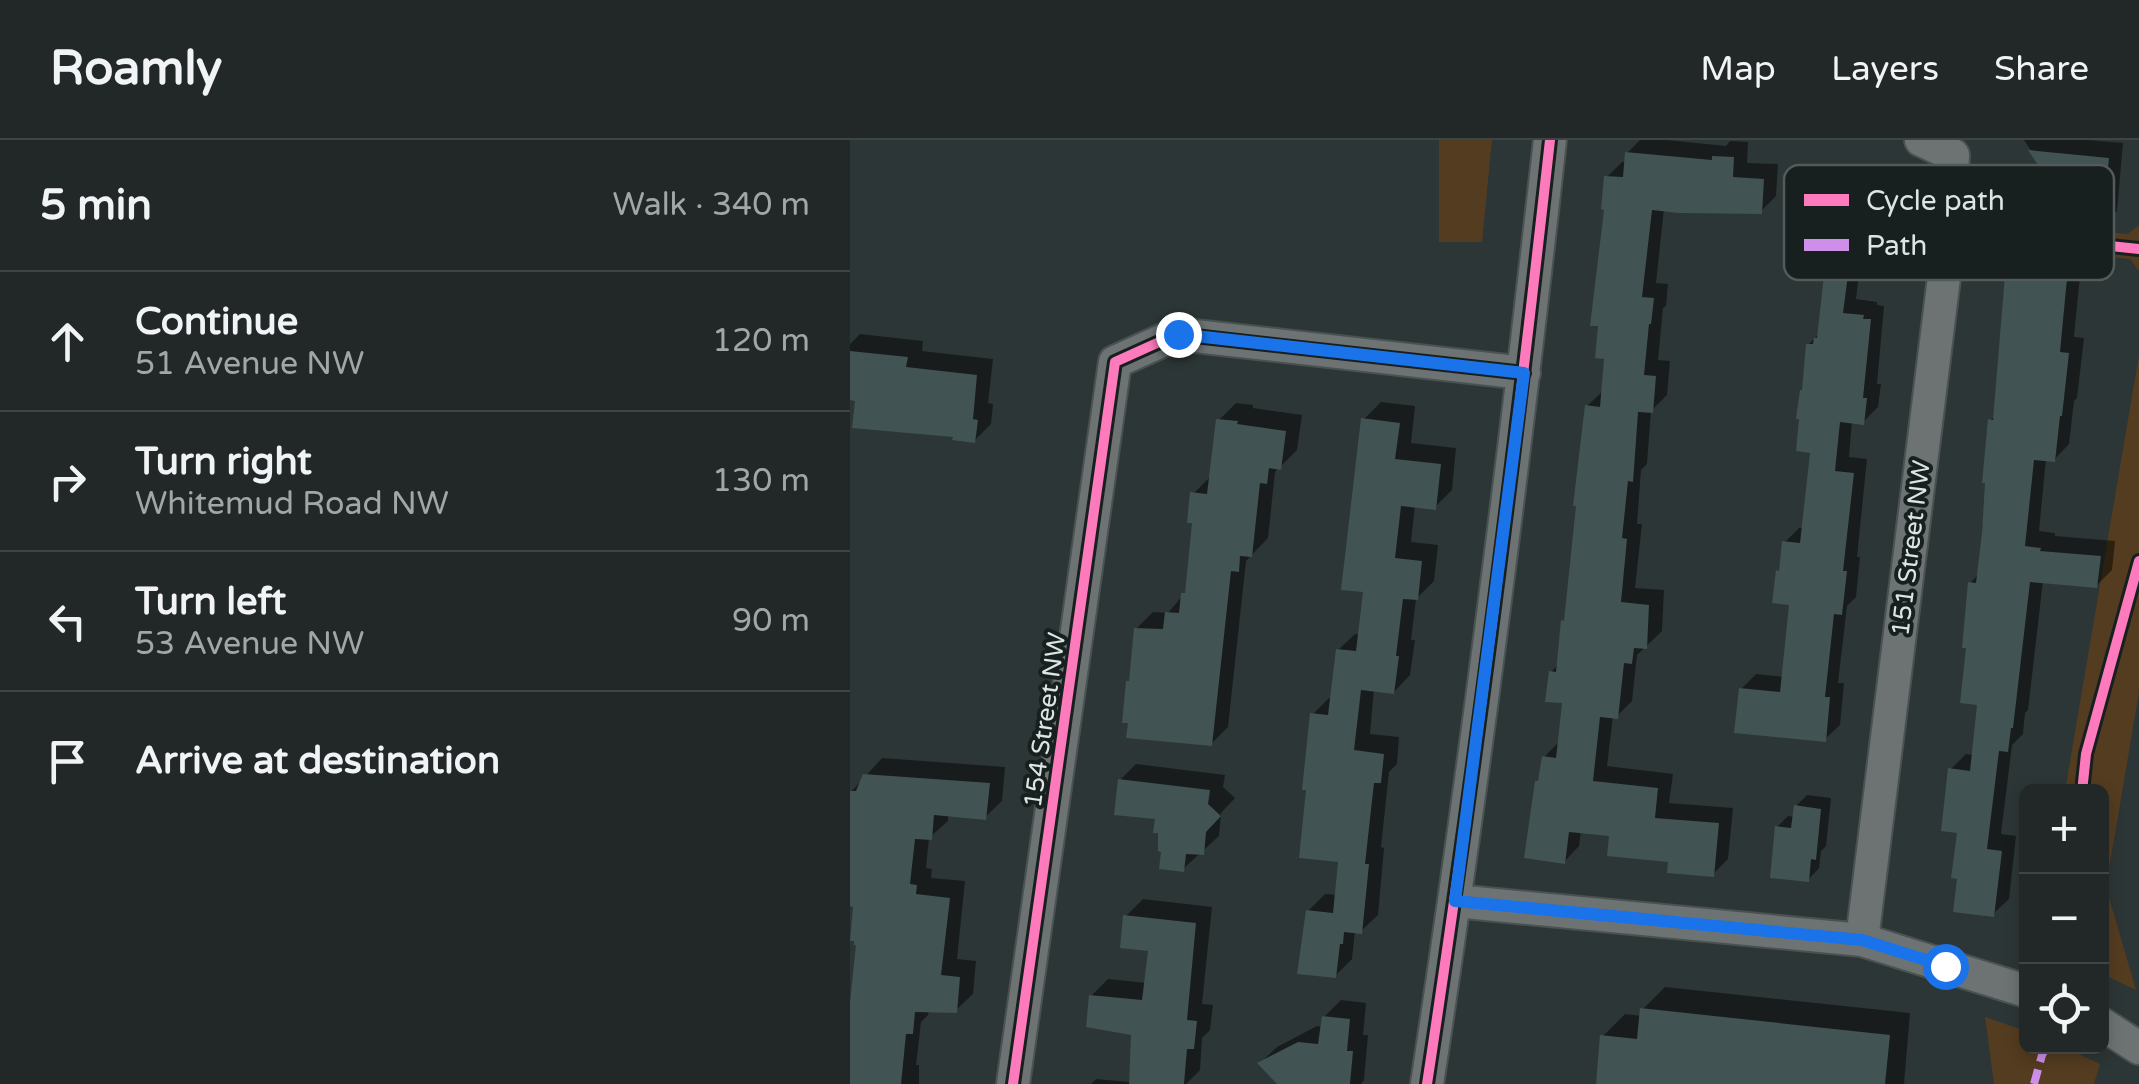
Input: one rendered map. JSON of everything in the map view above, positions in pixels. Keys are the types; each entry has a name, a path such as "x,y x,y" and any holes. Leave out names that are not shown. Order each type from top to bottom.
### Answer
{"street":[{"path":"1428,1084 1524,373 1550,140"},
{"name":"151 Street NW","path":"1921,140 1952,155 1952,165"},
{"name":"151 Street NW","path":"1862,940 1944,280"},
{"name":"154 Street NW","path":"1013,1084 1115,362 1178,334 1524,373"},
{"path":"1455,901 1862,940 2019,989"},
{"path":"2109,1029 2139,1048"}],"shaded area":[{"path":"1439,140 1492,140 1482,242 1439,242"},
{"path":"2139,225 2139,271 2130,259 2114,257 2114,233 2128,234"},
{"path":"2139,355 2139,692 2109,869 2109,784 2066,784"},
{"path":"2109,897 2136,990 2109,977"},
{"path":"1985,1017 2019,1029 2019,1054 2079,1054 2100,1064 2094,1084 1994,1084"}],"building":[{"path":"2028,150 2109,158 2108,165 2038,165"},
{"path":"1625,152 1712,160 1712,156 1734,157 1733,177 1764,179 1762,214 1652,210 1642,297 1654,298 1644,375 1656,376 1653,413 1638,412 1633,482 1628,481 1622,538 1627,539 1621,602 1649,605 1647,649 1634,648 1632,664 1624,663 1618,719 1600,717 1593,781 1658,788 1655,818 1719,823 1714,877 1667,873 1668,862 1607,856 1609,836 1569,832 1565,864 1524,858 1542,756 1556,758 1562,703 1545,702 1549,671 1556,672 1561,620 1564,621 1585,405 1600,407 1604,359 1595,358 1598,326 1590,326 1604,210 1604,176 1623,177"},
{"path":"1824,280 1847,280 1843,313 1871,319 1864,425 1840,422 1835,471 1854,473 1842,615 1834,614 1825,697 1830,697 1826,742 1734,733 1739,688 1780,692 1789,605 1772,603 1782,541 1800,543 1810,453 1796,451 1796,419 1806,344 1813,344"},
{"path":"2005,280 2067,280 2060,352 2069,353 2055,462 2034,460 2025,546 2041,548 2040,551 2101,556 2097,588 2030,582 2013,728 2008,752 1999,751 1987,849 2002,851 1994,917 1953,912 1957,879 1951,878 1957,833 1941,831 1948,768 1970,771 1977,705 1960,703 1966,648 1962,648 1968,582 1976,583 1988,419 1993,420"},
{"path":"850,351 908,357 906,367 977,375 975,443 952,440 953,437 852,428 855,401 850,400"},
{"path":"1361,418 1400,423 1395,459 1441,464 1436,510 1401,506 1395,558 1422,561 1418,600 1403,599 1394,694 1361,690 1354,750 1384,754 1381,783 1374,783 1362,934 1344,932 1336,978 1297,974 1306,910 1333,913 1338,862 1299,858 1306,790 1302,790 1310,713 1328,715 1336,649 1356,651 1363,592 1341,590"},
{"path":"1216,419 1286,431 1281,470 1269,468 1267,484 1260,483 1252,557 1240,556 1239,572 1231,571 1212,746 1126,738 1128,723 1122,723 1134,628 1163,629 1165,612 1179,613 1181,593 1185,593 1192,523 1187,523 1190,492 1207,494"},
{"path":"863,774 990,783 986,820 934,815 932,840 915,839 910,884 917,885 916,894 950,898 941,975 960,977 957,1013 915,1012 913,1034 906,1034 901,1084 850,1084 850,1002 856,945 850,941 850,791 856,791"},
{"path":"1118,779 1210,790 1208,804 1221,816 1206,832 1204,855 1186,854 1184,872 1159,869 1161,852 1158,833 1153,833 1155,819 1114,815"},
{"path":"1794,805 1821,809 1816,860 1811,859 1809,882 1770,878 1775,826 1791,828"},
{"path":"1123,915 1196,923 1187,1020 1197,1021 1194,1049 1187,1049 1184,1084 1129,1084 1131,1035 1086,1027 1089,995 1142,1000 1148,951 1120,948"},
{"path":"1640,1008 1890,1035 1885,1084 1596,1084 1600,1035 1637,1039"},
{"path":"1322,1016 1350,1019 1350,1084 1277,1084 1257,1063 1298,1042 1318,1044"}],"marked path":[{"path":"2034,1084 2043,1054"}],"cycle path":[{"path":"1427,1084 1493,612 1550,140"},
{"path":"2114,246 2139,249"},
{"path":"1013,1084 1115,362 1177,334 1524,373"},
{"path":"2083,784 2086,754 2139,561"}],"route":[{"path":"1178,334 1524,373 1455,901 1862,940 1945,966"}]}
